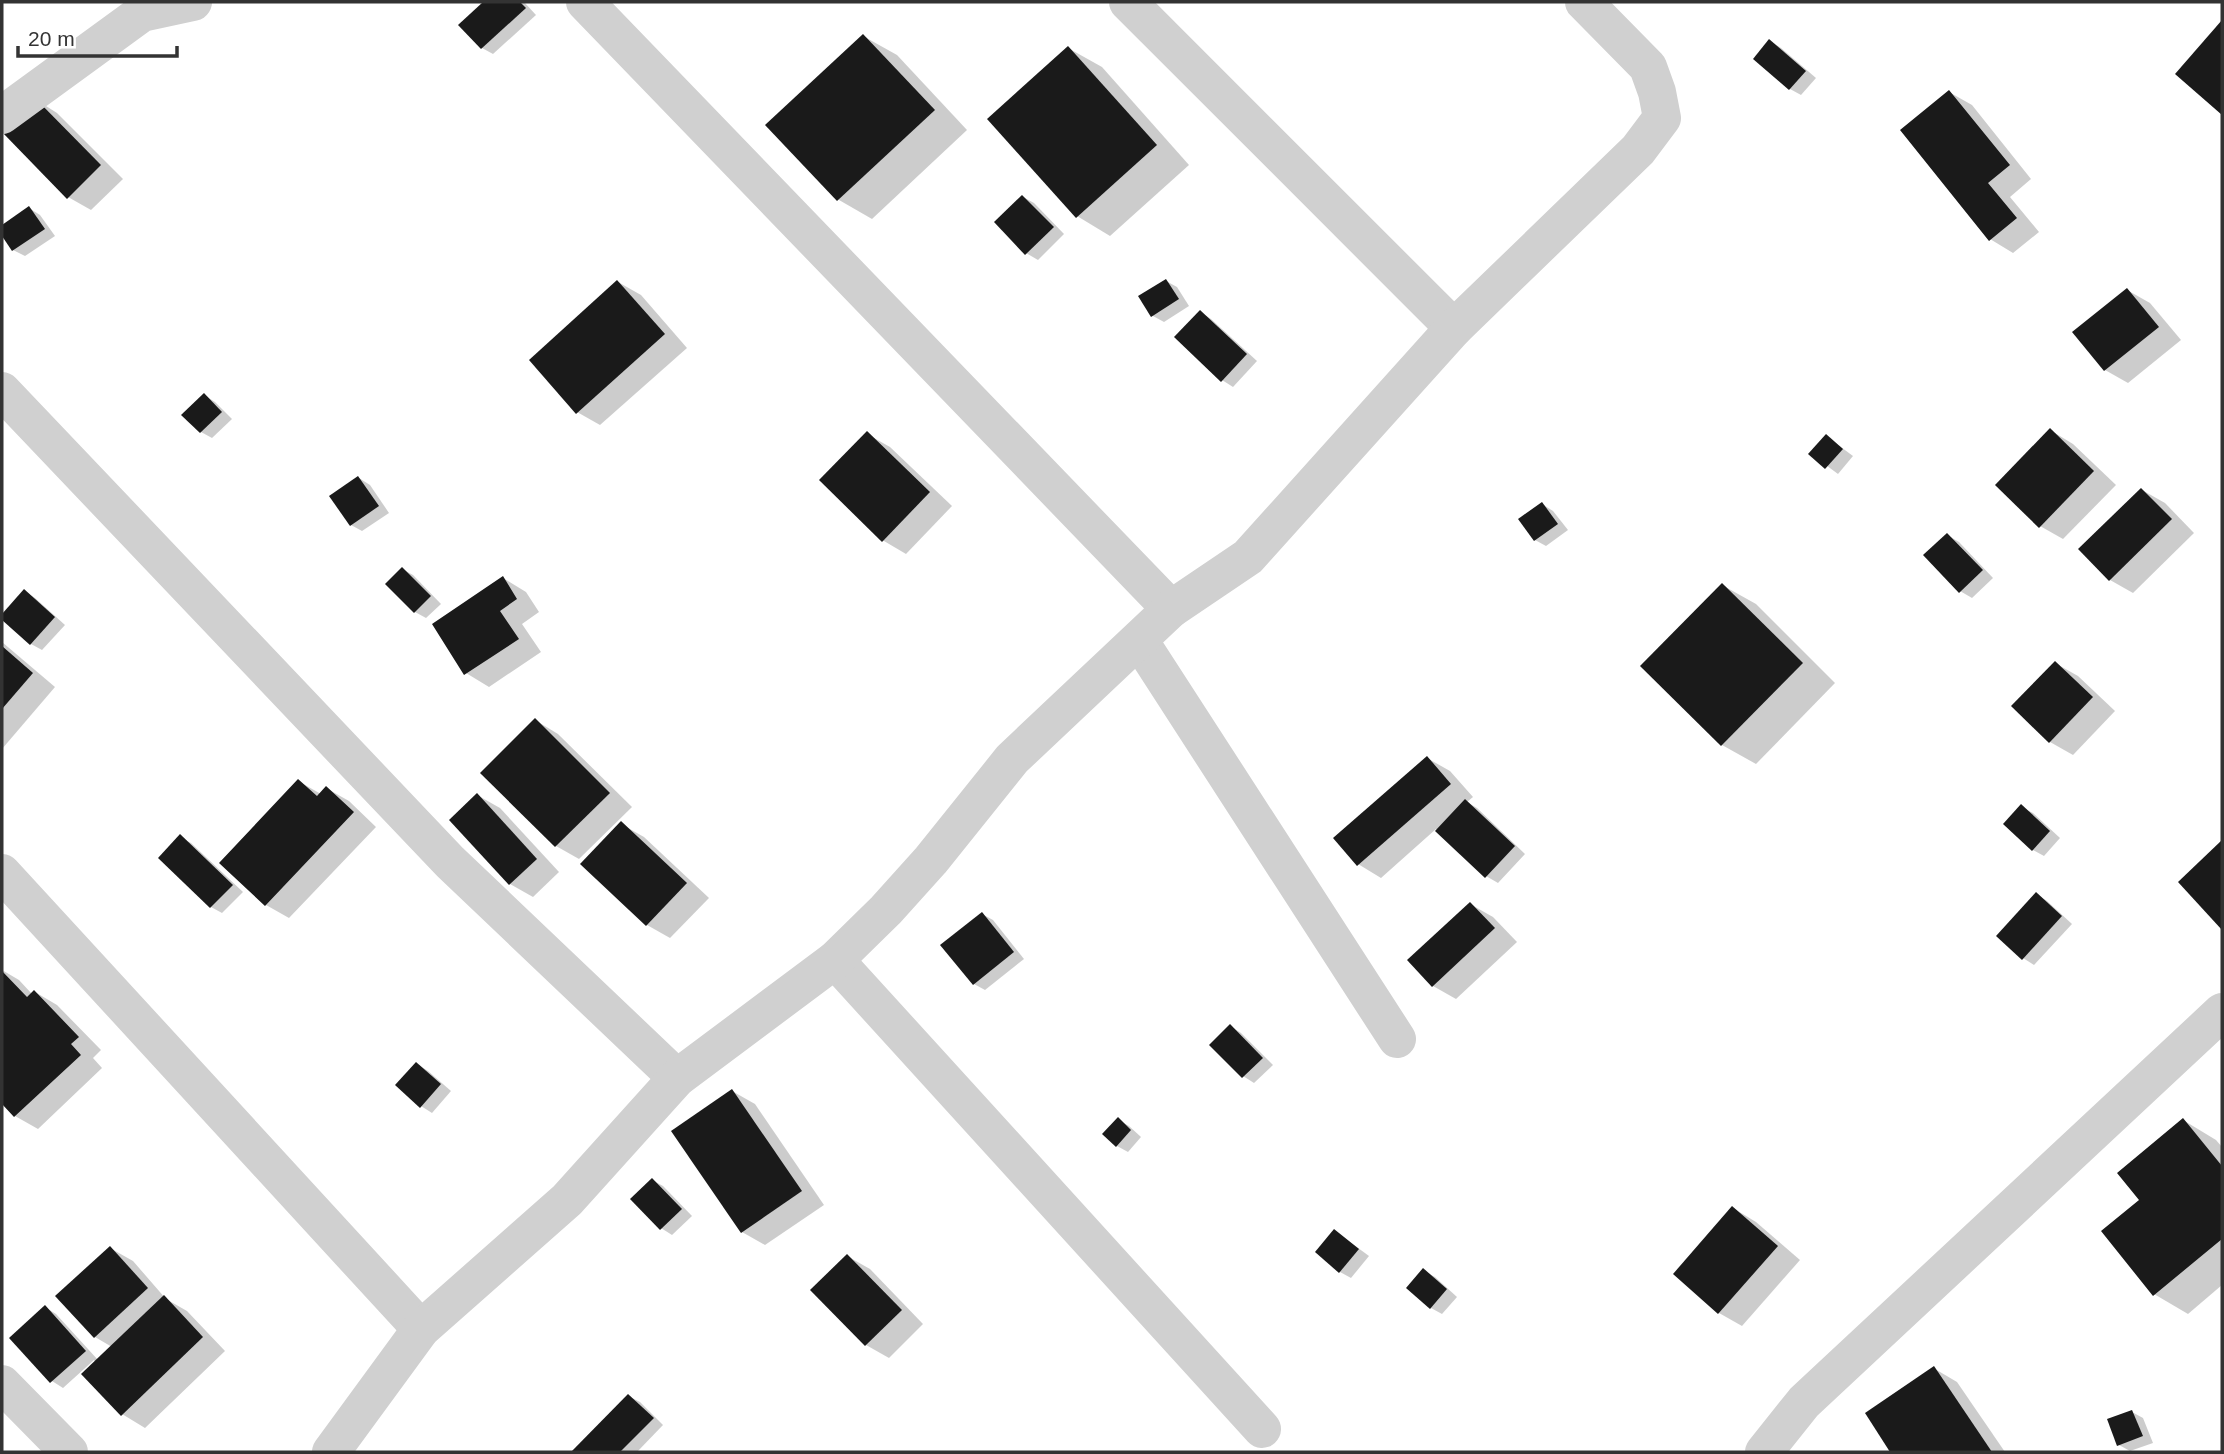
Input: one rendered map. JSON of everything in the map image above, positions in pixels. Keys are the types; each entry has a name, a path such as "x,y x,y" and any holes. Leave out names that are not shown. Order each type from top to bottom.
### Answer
{"street":[{"path":"2,115 137,7 193,2"},
{"path":"585,2 1171,609"},
{"path":"1128,2 1454,328"},
{"path":"331,1452 421,1329 567,1200 677,1078 835,960 886,910 931,860 1012,759 1171,609 1248,557 1454,328 1638,150 1662,118 1648,67 1584,2"},
{"path":"2,391 450,862 677,1078"},
{"path":"1139,640 1397,1038"},
{"path":"2,873 421,1329"},
{"path":"835,960 1262,1429"},
{"path":"1764,1452 1804,1402 2222,1012"},
{"path":"2,1384 69,1452"}],"building":[{"path":"483,2 520,2 526,8 481,49 458,25"},
{"path":"2222,20 2222,115 2175,74"},
{"path":"863,34 935,110 837,201 765,125"},
{"path":"1769,39 1806,71 1789,90 1753,59"},
{"path":"1068,46 1157,145 1076,218 987,119"},
{"path":"1949,90 2010,165 1988,183 2017,218 1989,241 1900,130"},
{"path":"34,97 101,165 67,199 2,132"},
{"path":"1022,195 1054,227 1025,255 994,222"},
{"path":"29,206 45,229 12,251 2,236 2,225"},
{"path":"1166,279 1179,299 1151,317 1138,296"},
{"path":"617,280 665,334 576,414 529,360"},
{"path":"2127,288 2159,327 2104,371 2072,332"},
{"path":"1200,310 1247,354 1221,382 1174,337"},
{"path":"204,393 222,412 200,433 181,415"},
{"path":"2050,428 2094,471 2039,528 1995,485"},
{"path":"867,431 930,492 882,542 819,480"},
{"path":"1826,434 1843,449 1825,469 1808,454"},
{"path":"358,476 379,506 350,526 329,496"},
{"path":"2141,488 2172,519 2109,581 2078,549"},
{"path":"1542,502 1558,524 1534,541 1518,519"},
{"path":"1947,533 1983,570 1959,593 1923,555"},
{"path":"402,567 431,596 414,613 385,584"},
{"path":"503,576 517,599 500,611 519,639 464,675 432,624"},
{"path":"1722,583 1803,663 1721,746 1640,666"},
{"path":"24,589 55,617 30,645 2,620 2,614"},
{"path":"2,646 33,673 2,709"},
{"path":"2055,661 2093,697 2049,743 2011,706"},
{"path":"535,718 610,793 555,847 480,773"},
{"path":"1427,756 1451,784 1357,866 1333,838"},
{"path":"298,779 317,796 326,786 354,812 265,906 219,863"},
{"path":"477,793 537,859 509,885 449,820"},
{"path":"1465,799 1515,846 1485,878 1435,831"},
{"path":"2021,804 2050,831 2032,851 2003,824"},
{"path":"621,821 687,883 646,926 580,864"},
{"path":"180,834 233,885 210,908 158,858"},
{"path":"2222,840 2222,930 2178,882"},
{"path":"2036,892 2062,916 2022,960 1996,936"},
{"path":"1470,902 1495,928 1432,987 1407,960"},
{"path":"982,912 1014,952 973,985 940,945"},
{"path":"2,971 27,997 34,990 79,1037 71,1044 81,1055 14,1117 2,1104"},
{"path":"1230,1024 1263,1058 1242,1078 1209,1045"},
{"path":"416,1062 441,1084 420,1108 395,1085"},
{"path":"732,1089 802,1191 741,1233 671,1131"},
{"path":"1118,1117 1131,1130 1116,1147 1102,1134"},
{"path":"2183,1118 2222,1166 2222,1239 2153,1296 2101,1231 2139,1200 2117,1173"},
{"path":"652,1178 682,1209 660,1230 630,1199"},
{"path":"1732,1206 1778,1246 1718,1314 1673,1274"},
{"path":"1334,1229 1359,1249 1339,1273 1315,1252"},
{"path":"110,1246 148,1288 94,1338 55,1296"},
{"path":"847,1254 902,1310 865,1346 810,1290"},
{"path":"1423,1268 1447,1289 1430,1309 1406,1288"},
{"path":"164,1295 203,1337 121,1416 81,1374"},
{"path":"45,1305 86,1351 50,1383 9,1338"},
{"path":"1934,1366 1992,1452 1890,1452 1865,1413"},
{"path":"628,1394 654,1418 620,1452 571,1452"},
{"path":"2132,1410 2143,1436 2117,1446 2107,1419"}]}
